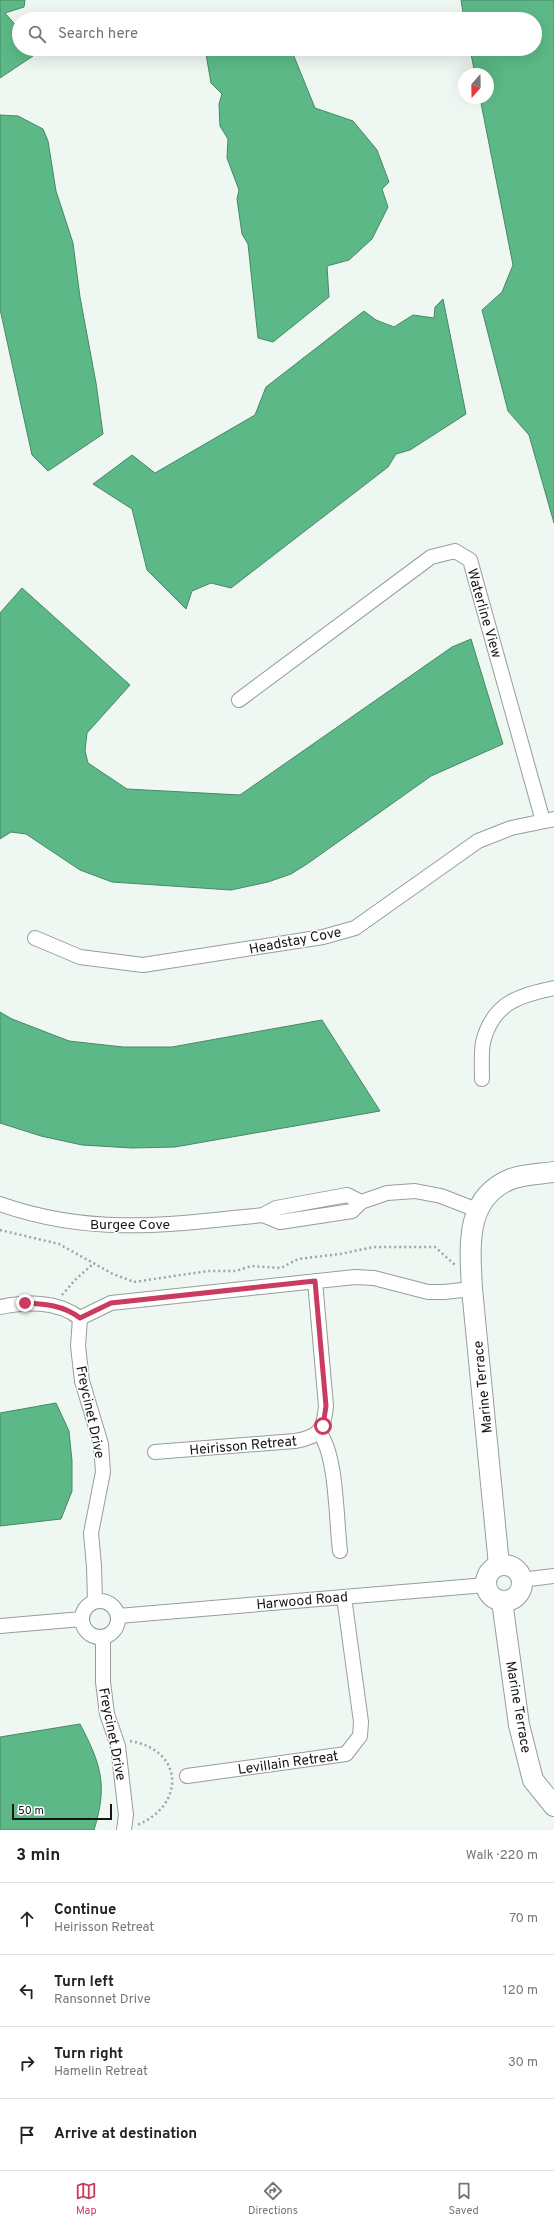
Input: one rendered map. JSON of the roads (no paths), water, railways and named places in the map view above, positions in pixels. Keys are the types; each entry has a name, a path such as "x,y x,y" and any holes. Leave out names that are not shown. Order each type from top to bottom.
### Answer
{"street":[{"name":"Waterline View","path":"239,700 431,557 455,551 470,560 549,820"},
{"name":"Headstay Cove","path":"35,938 80,957 144,966 323,937 355,928 478,841 510,828 549,820"},
{"path":"482,1080 483,1043 491,1022 503,1006 525,994 554,988"},
{"name":"Marine Terrace","path":"500,1565 472,1289 470,1248 472,1225 484,1196 498,1185 512,1178 554,1172"},
{"name":"Burgee Cove","path":"0,1204 53,1220 102,1226 151,1226 263,1215 276,1208 347,1195 361,1202 388,1193 416,1191 441,1196 478,1210"},
{"path":"0,1307 25,1303 60,1307 70,1310 80,1318 111,1303 315,1281 374,1278 428,1292 472,1289"},
{"path":"315,1281 326,1406 324,1420 319,1432 324,1438 330,1454 340,1551"},
{"name":"Freycinet Drive","path":"80,1318 78,1346 82,1381 100,1444 103,1472 91,1533 95,1601"},
{"name":"Heirisson Retreat","path":"155,1452 295,1441 307,1439 319,1432"},
{"path":"500,1565 511,1566 520,1574 521,1580 521,1587 514,1597 502,1601 491,1596 486,1585 490,1570 500,1565"},
{"path":"521,1580 554,1576"},
{"name":"Harwood Road","path":"118,1616 486,1585"},
{"name":"Levillain Retreat","path":"187,1776 346,1754 360,1736 361,1722 344,1597"},
{"path":"95,1601 110,1603 118,1616 116,1627 108,1635 103,1637 97,1637 86,1630 82,1619 85,1608 95,1601"},
{"name":"Marine Terrace","path":"502,1601 519,1725 533,1780 554,1806"},
{"path":"0,1626 82,1619"},
{"name":"Freycinet Drive","path":"103,1637 103,1682 106,1714 115,1739 127,1829"}]}
